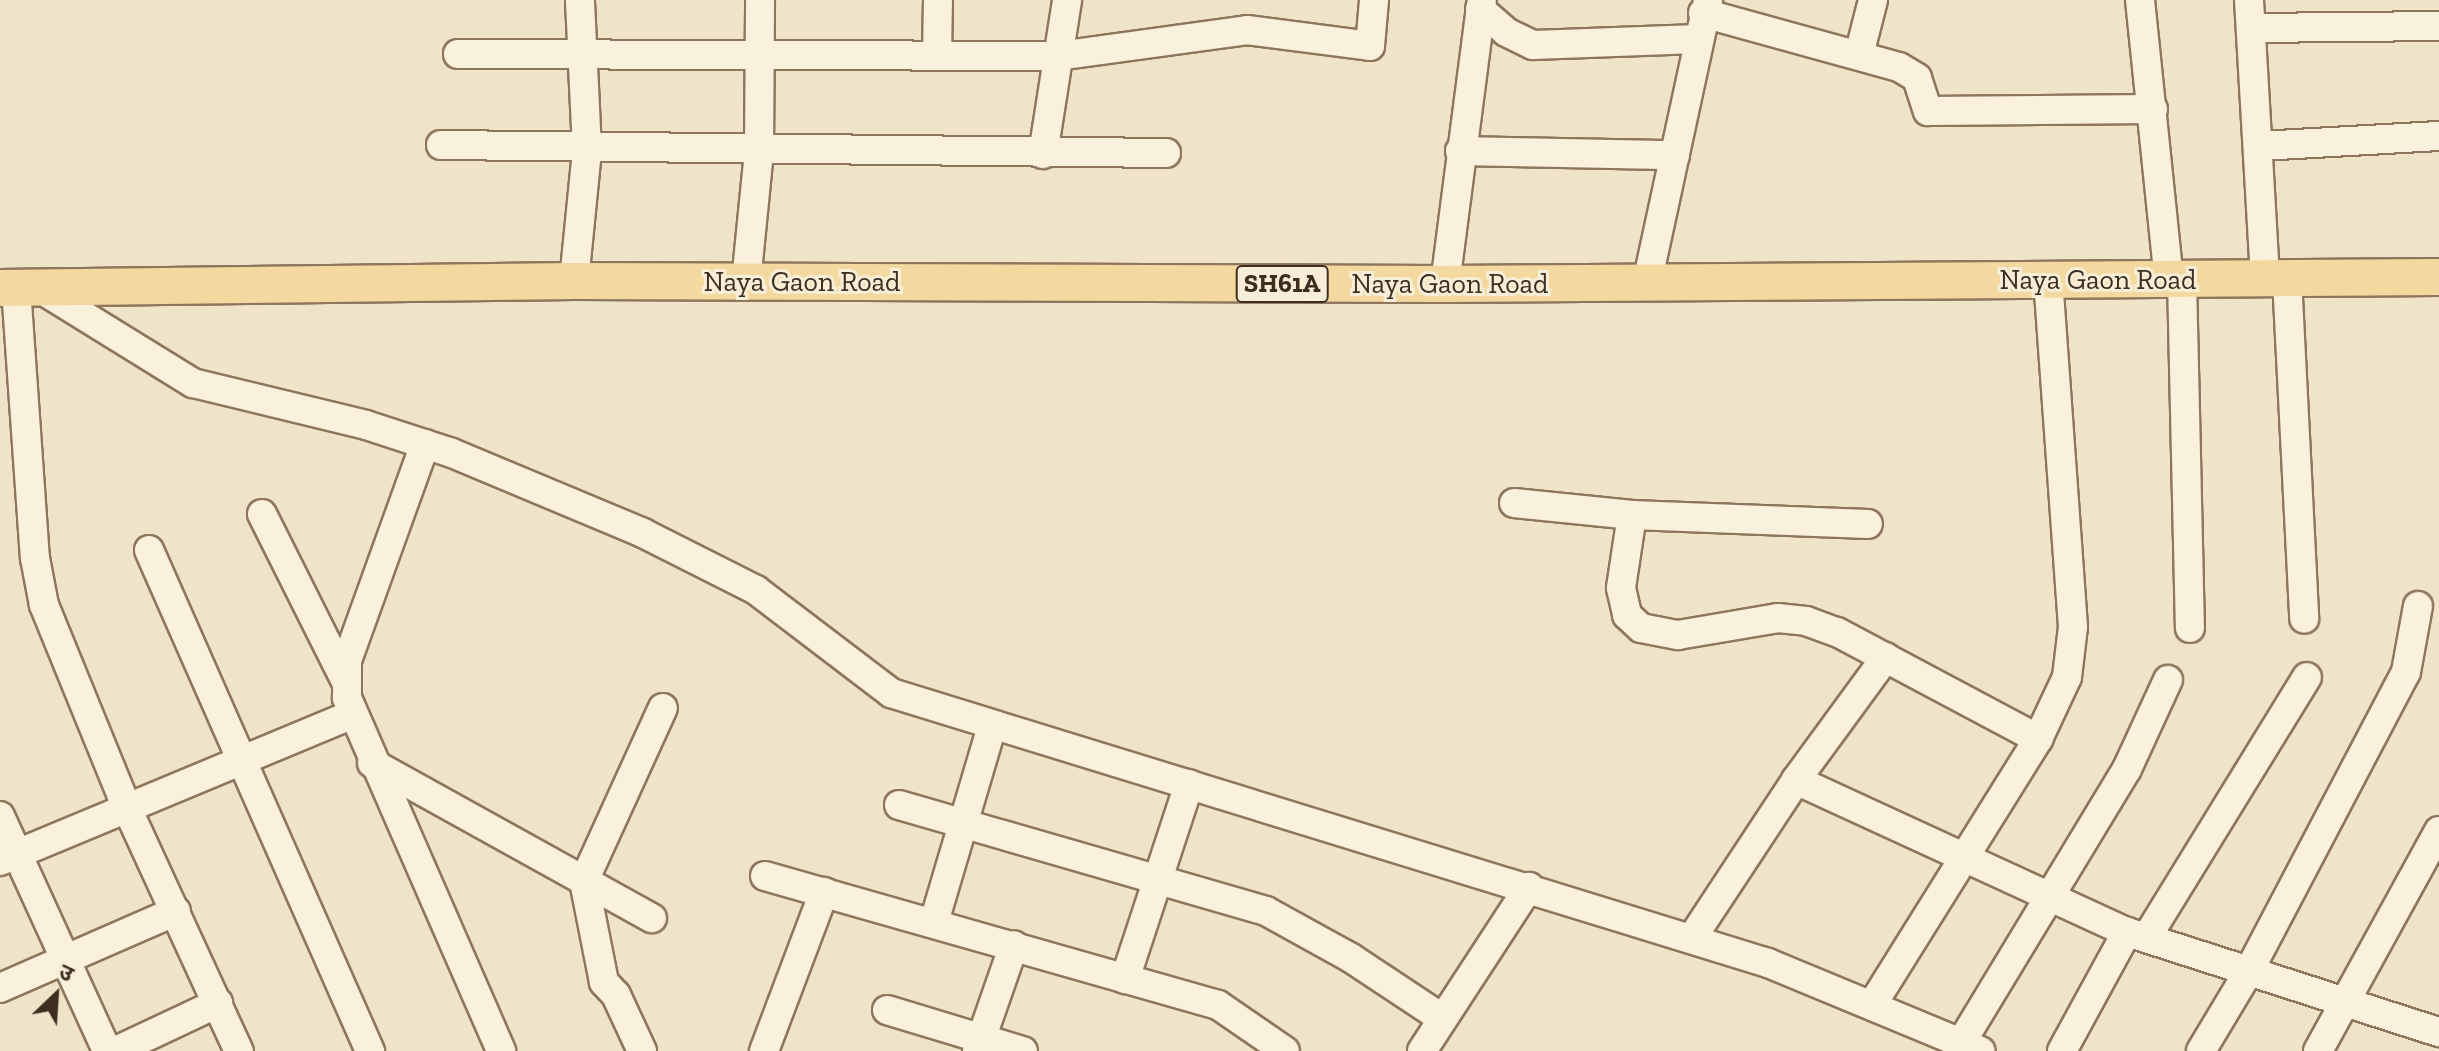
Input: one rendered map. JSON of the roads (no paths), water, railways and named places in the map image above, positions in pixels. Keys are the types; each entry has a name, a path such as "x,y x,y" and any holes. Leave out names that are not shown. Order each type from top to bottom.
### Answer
{"main road":[{"name":"Naya Gaon Road","path":"27,288 574,281 1445,284 2439,277"}],"street":[{"path":"574,281 587,150 580,0"},
{"path":"746,282 759,152 760,0"},
{"path":"937,56 938,0"},
{"path":"1043,154 1067,0"},
{"path":"458,54 582,50 760,56 1058,56 1247,30 1370,46 1374,0"},
{"path":"1859,55 1873,0"},
{"path":"2140,0 2175,279 2190,628"},
{"path":"1481,4 1506,32 1533,45 1703,18 1859,55 1917,78 1928,111 2153,109"},
{"path":"1445,284 1481,4"},
{"path":"2304,619 2276,278 2260,146 2250,14 2439,26"},
{"path":"1647,283 1703,18"},
{"path":"2260,146 2439,136"},
{"path":"441,145 759,152 1166,153"},
{"path":"1460,151 1675,155"},
{"path":"1872,1005 2038,739 2067,677 2073,627 2048,280"},
{"path":"27,288 193,383 425,444 643,533 756,590 891,693 1692,938 1872,1005 1971,1047 2133,756 2168,680"},
{"path":"27,288 32,527 44,605 127,808 239,1051"},
{"path":"345,680 355,637 425,444"},
{"path":"1514,503 1632,515 1868,524"},
{"path":"262,514 345,680 351,715 501,1051"},
{"path":"1632,515 1624,602 1641,628 1663,635 1778,618 1806,621 1886,657 2038,739"},
{"path":"149,550 370,1051"},
{"path":"2201,1051 2250,969 2412,651 2418,606"},
{"path":"1692,938 1796,780 1886,657"},
{"path":"2062,1051 2307,677"},
{"path":"642,1051 616,995 604,982 584,881 663,708"},
{"path":"8,857 351,715"},
{"path":"934,922 992,726"},
{"path":"372,763 652,918"},
{"path":"1796,780 2052,899 2137,934 2342,1000 2435,1035"},
{"path":"1125,979 1189,784"},
{"path":"899,805 1158,877 1266,911 1301,928 1443,1019"},
{"path":"0,816 8,857 65,961 107,1051"},
{"path":"2318,1051 2342,1000 2439,831"},
{"path":"765,876 1218,1005 1285,1051"},
{"path":"1422,1051 1529,887"},
{"path":"764,1051 824,892"},
{"path":"0,988 176,911"},
{"path":"979,1044 1014,945"},
{"path":"116,1051 218,1003"},
{"path":"887,1010 979,1044 1023,1051"}]}
